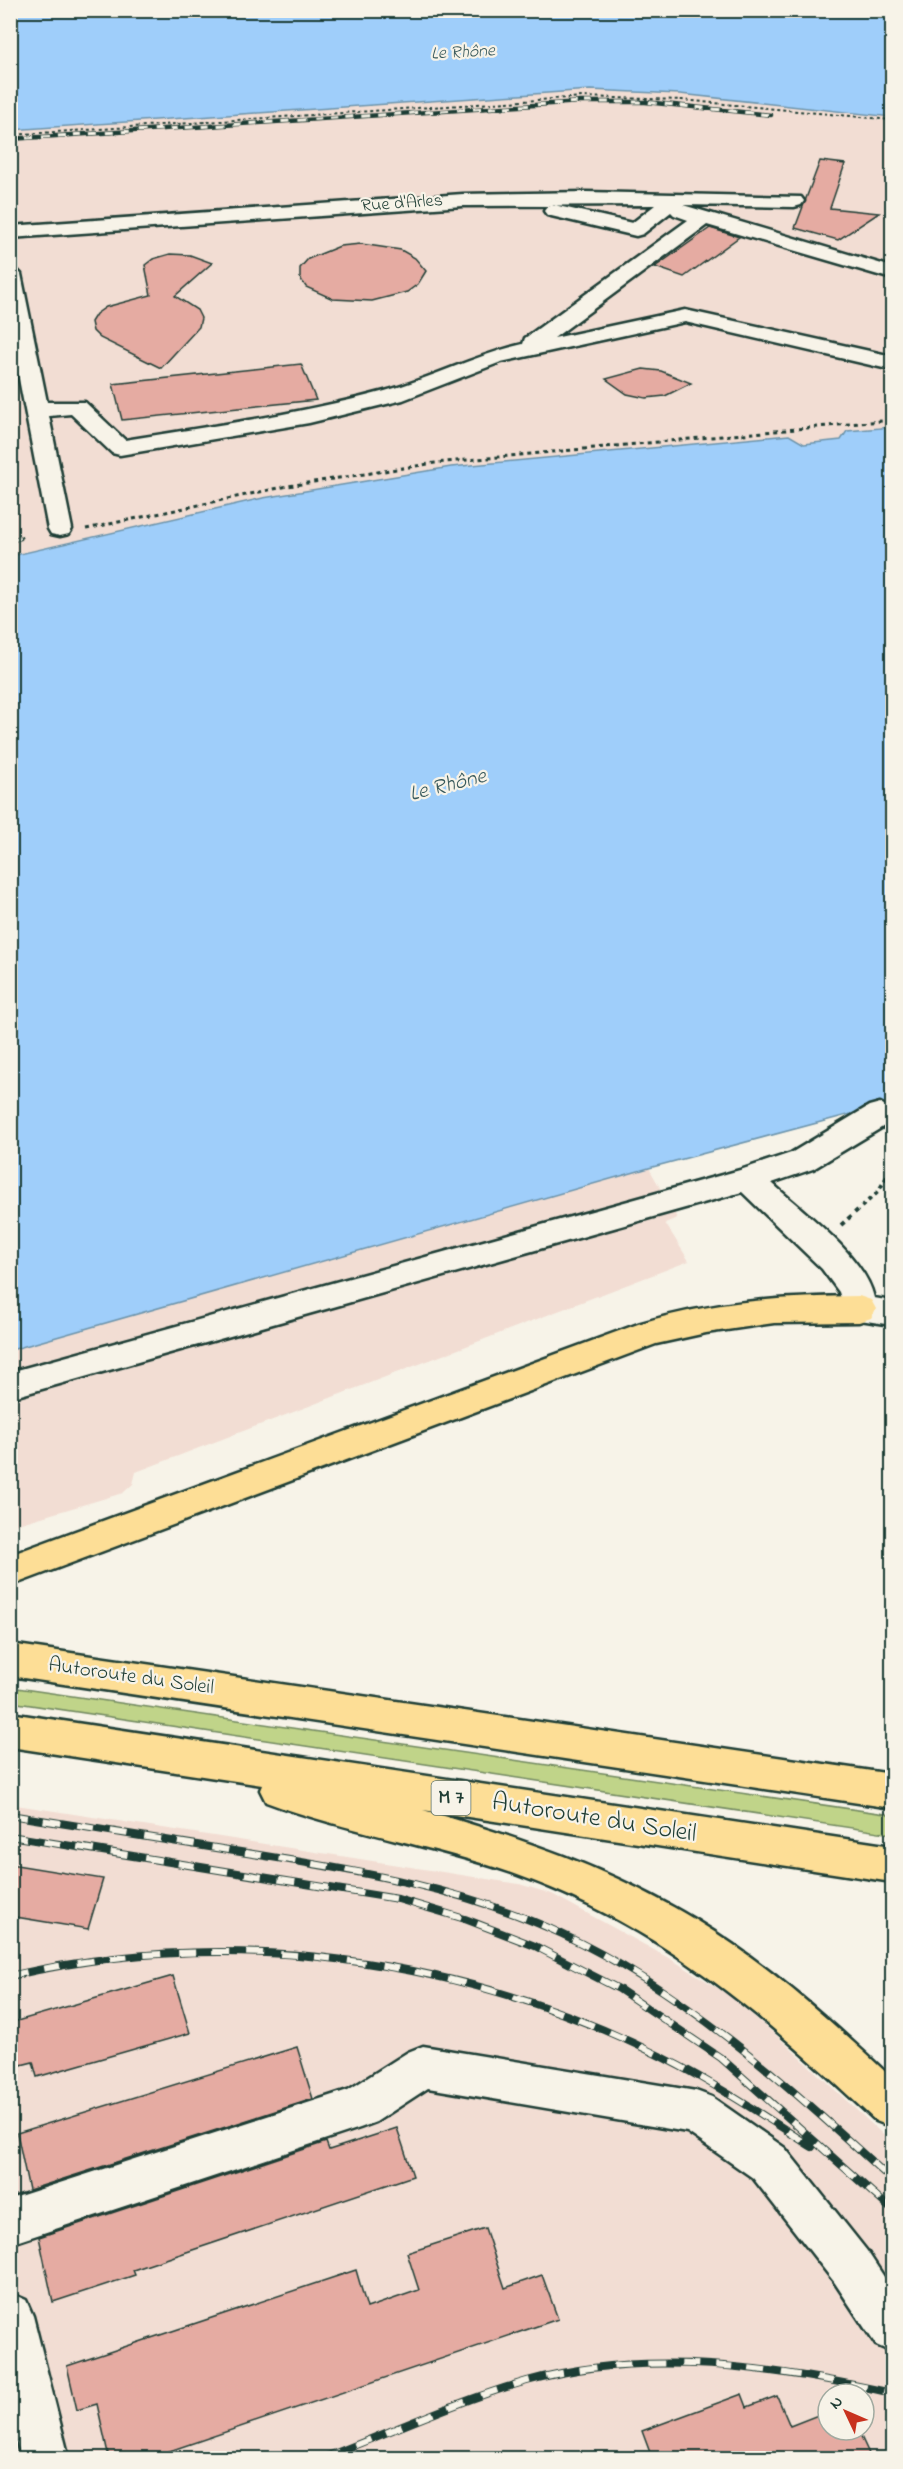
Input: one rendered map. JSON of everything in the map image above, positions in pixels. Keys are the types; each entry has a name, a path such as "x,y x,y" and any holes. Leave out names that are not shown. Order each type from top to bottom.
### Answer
{"highway":[{"path":"10,1571 650,1333 706,1320 774,1310 859,1309"},
{"name":"Autoroute du Soleil","path":"10,1660 892,1791"},
{"name":"Autoroute du Soleil","path":"10,1730 892,1864"},
{"path":"134,1750 485,1846 593,1886 650,1915 740,1972 792,2015 892,2106"}],"street":[{"path":"512,198 534,206 636,230 664,203 705,218 892,273"},
{"name":"Rue d'Arles","path":"10,232 512,198 664,203 794,201"},
{"path":"522,351 705,218"},
{"path":"10,274 21,378 37,410 60,529"},
{"path":"37,410 77,407 120,448 309,416 395,394 495,357 685,316 892,363"},
{"path":"10,1385 748,1179 802,1161 880,1114"},
{"path":"748,1179 822,1249 855,1290 859,1309 892,1313"},
{"path":"10,2222 360,2108 423,2067 696,2112 770,2163 851,2267 892,2329"},
{"path":"10,2316 45,2458"}],"path":[{"path":"10,135 583,97 682,100 892,120"},
{"path":"60,529 92,529 288,486 435,463 892,420"},
{"path":"822,1249 842,1224 875,1195 890,1177 892,1168"}],"shaded area":[{"path":"590,90 680,94 892,117 892,427 847,431 841,440 803,444 789,435 451,467 263,498 11,556 11,130"},
{"path":"649,1168 677,1218 665,1223 689,1261 136,1472 133,1484 123,1493 11,1526 11,1350"},
{"path":"10,1804 519,1884 552,1894 674,1961 729,1995 777,2036 892,2143 892,2458 11,2458"}],"green space":[{"path":"10,1687 892,1815 892,1834 11,1702"}],"water":[{"name":"Le Rhône","path":"11,10 892,11 892,117 680,94 590,90 11,130"},
{"name":"Le Rhône","path":"892,427 892,1103 649,1168 11,1350 11,556 263,498 451,467 789,435 804,444 841,440 847,431"}],"building":[{"path":"820,161 845,164 830,208 879,213 838,240 795,228"},
{"path":"710,228 739,237 684,277 655,267"},
{"path":"361,244 401,250 415,258 426,271 418,284 407,292 372,301 333,299 306,287 300,278 300,268 308,259 340,246"},
{"path":"170,254 190,255 212,263 175,296 197,310 201,318 199,327 161,368 100,338 93,331 91,322 96,314 106,307 151,295 145,265 153,259"},
{"path":"301,364 316,400 122,420 113,384"},
{"path":"643,369 661,371 691,383 665,396 646,398 627,394 606,379"},
{"path":"10,1864 103,1879 88,1929 10,1916"},
{"path":"173,1976 190,2033 37,2077 33,2062 17,2066 10,2023"},
{"path":"297,2047 313,2099 29,2190 17,2133"},
{"path":"397,2128 413,2176 133,2270 135,2275 53,2302 39,2237 326,2142 329,2150"},
{"path":"485,2228 505,2288 542,2275 558,2319 149,2458 109,2458 97,2404 77,2410 67,2366 356,2270 367,2308 419,2290 407,2253"},
{"path":"742,2394 747,2407 777,2396 790,2426 816,2416 816,2442 864,2442 871,2458 652,2458 642,2431"}],"railway":[{"path":"10,139 581,102 645,102 771,115"},
{"path":"10,540 20,538"},
{"path":"10,1815 293,1860 372,1875 449,1893 525,1918 608,1957 695,2013 776,2077 892,2180"},
{"path":"10,1836 398,1899 465,1919 535,1946 619,1989 721,2058 892,2210"},
{"path":"10,1976 93,1961 176,1953 260,1953 344,1960 427,1974 509,1995 588,2023 683,2068 812,2147"},
{"path":"323,2458 501,2389 572,2371 617,2365 663,2363 756,2369 892,2393"}]}
